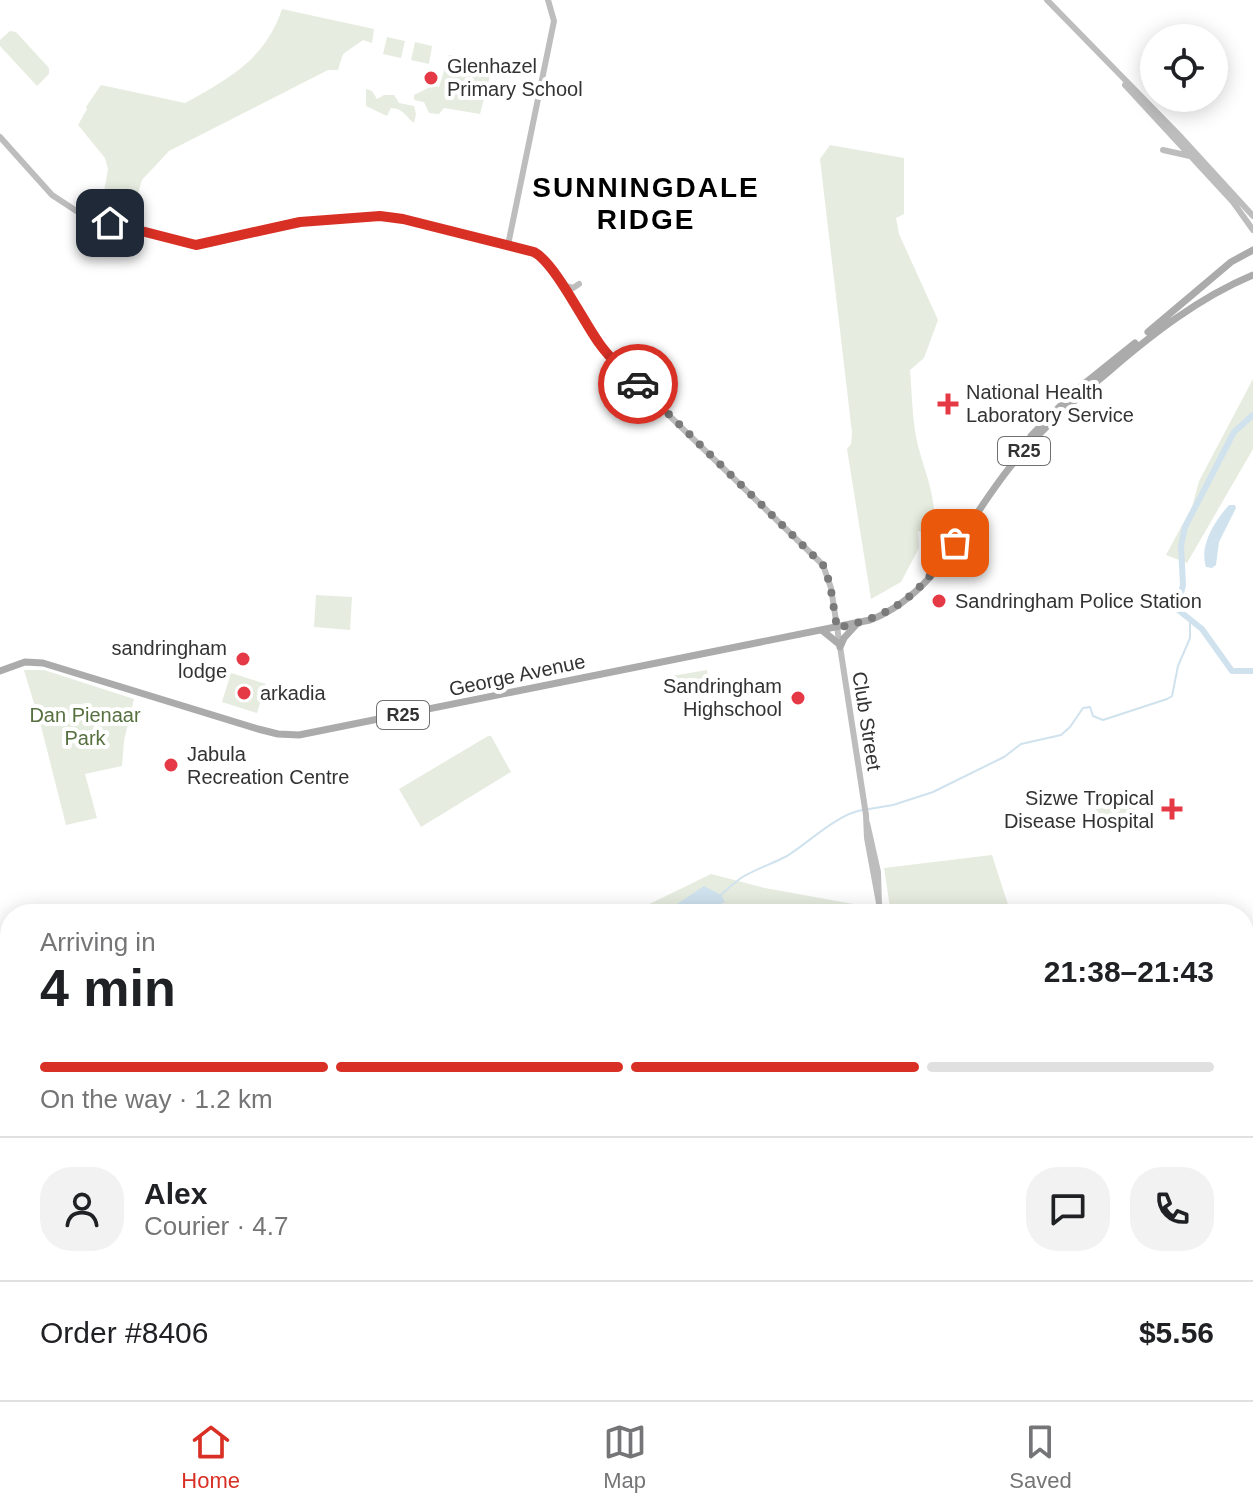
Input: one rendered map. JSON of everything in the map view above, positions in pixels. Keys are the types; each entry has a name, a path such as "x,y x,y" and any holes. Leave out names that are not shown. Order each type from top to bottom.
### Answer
{"main road":[{"path":"508,245 555,17 548,0"},
{"path":"1047,0 1253,216"},
{"path":"1118,75 1190,156 1202,164 1243,213 1253,230"},
{"name":"Club Street","path":"0,137 52,195 78,212 185,244 209,244 300,222 361,216 403,219 508,245 542,257 613,361 823,565 830,584 866,819 877,865 880,904"},
{"path":"1163,150 1190,156"},
{"name":"R25","path":"837,626 883,612 911,591 935,563 1003,468 1055,410 1231,262 1252,249"},
{"name":"R25","path":"837,626 861,623 898,607 922,586 1007,471 1077,397 1170,322 1253,275"},
{"path":"562,285 573,288 579,284"},
{"path":"823,631 840,646 848,633 861,623"},
{"name":"George Avenue","path":"812,632 837,626"},
{"name":"George Avenue","path":"0,671 25,662 43,663 258,729 299,735 837,626"}],"green space":[{"path":"282,9 374,29 372,43 363,40 343,54 338,70 328,70 169,151 142,180 129,223 100,214 108,169 105,158 78,125 101,85 185,103 230,76 255,55 275,27"},
{"path":"10,31 16,32 49,68 49,74 37,86 0,46 0,40"},
{"path":"387,37 405,41 401,58 383,54"},
{"path":"415,42 432,46 429,64 411,60"},
{"path":"449,55 481,59 492,68 480,114 444,108 439,114 429,113 424,102 414,100 414,95 432,86 439,87"},
{"path":"366,89 372,91 377,99 394,95 399,103 414,106 414,123 399,110 391,108 387,116 366,106"},
{"path":"830,145 904,158 904,214 896,218 899,234 938,320 924,358 910,370 915,432 933,501 933,524 930,534 918,531 919,548 901,582 871,599 847,449 852,433 820,159"},
{"path":"1253,379 1253,449 1187,563 1166,555 1192,507 1199,481"},
{"path":"316,595 352,597 350,630 314,627"},
{"name":"Dan Pienaar Park","path":"24,670 44,670 134,699 124,741 122,766 85,774 97,818 66,825"},
{"path":"707,670 710,690 675,695 672,676"},
{"name":"arkadia","path":"231,673 266,684 257,713 222,702"},
{"path":"491,736 511,772 421,827 399,789"},
{"path":"1101,795 1132,796 1137,824 1120,828 1092,820"},
{"path":"992,855 1008,904 889,904 884,868"},
{"path":"711,874 765,888 853,904 649,904"}],"water":[{"path":"1229,505 1236,508 1219,542 1216,565 1206,567 1207,542"},
{"path":"704,886 721,895 725,902 720,904 677,904"}],"waterway":[{"path":"1253,415 1234,432 1185,527 1181,546 1183,585 1177,609 1202,629 1232,671 1253,671"},
{"path":"869,809 933,792 1004,757 1021,744 1061,735 1083,708 1090,707 1093,716 1103,720 1167,699 1172,696 1178,666 1190,638 1190,620"},
{"path":"721,895 741,878 787,856 834,823 862,810"}],"way so far":[{"path":"638,384 819,560 830,584 837,628 885,615 898,607 922,586 955,543"}],"place":[{"name":"Glenhazel Primary School","path":"431,78"},
{"name":"National Health Laboratory Service","path":"948,404"},
{"name":"Sandringham Police Station","path":"939,601"},
{"name":"sandringham lodge","path":"243,659"},
{"name":"arkadia","path":"244,693"},
{"name":"Sandringham Highschool","path":"798,698"},
{"name":"Jabula Recreation Centre","path":"171,765"},
{"name":"Sizwe Tropical Disease Hospital","path":"1172,809"}],"district":[{"name":"SUNNINGDALE RIDGE","path":"646,203"}],"route":[{"path":"110,223 196,245 300,222 380,216 534,252 549,263 575,308 613,361 638,384"}]}
